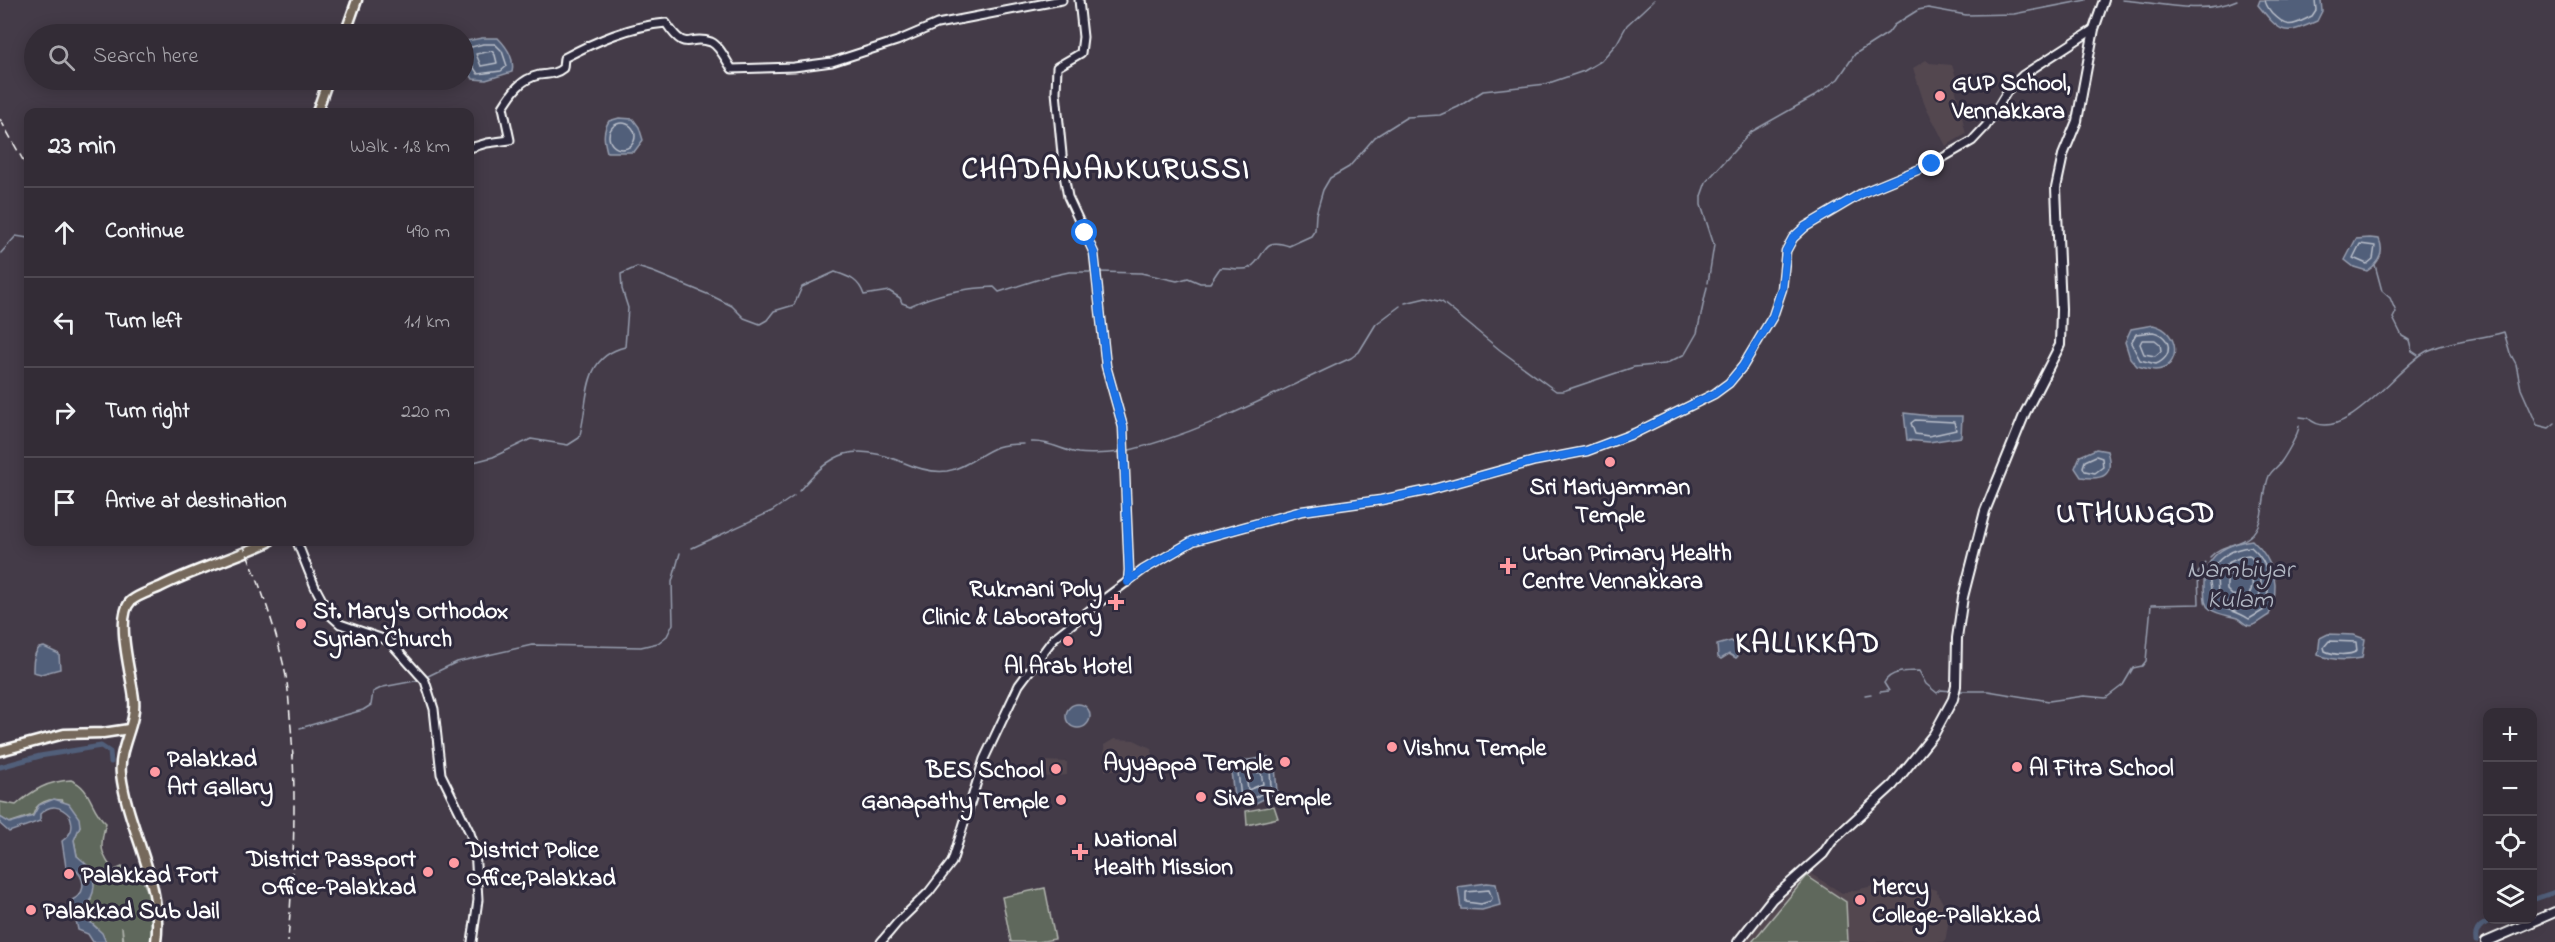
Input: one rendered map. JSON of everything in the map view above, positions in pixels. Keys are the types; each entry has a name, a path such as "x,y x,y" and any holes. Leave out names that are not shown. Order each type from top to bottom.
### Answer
{"main road":[{"path":"349,24 357,0"},
{"path":"1738,942 1772,899 1823,854 1832,841 1893,785 1934,734 1953,699 1956,686 1957,638 1963,597 1985,511 2025,413 2060,345 2061,309 2056,188 2064,155 2077,121 2094,28 2104,1"},
{"path":"318,108 325,90"},
{"path":"156,942 157,908 120,772 135,701 128,663 124,614 132,601 185,574 258,546"},
{"path":"0,751 64,734 103,734 128,731"},
{"path":"2486,942 2555,912"}],"street":[{"path":"474,147 510,140 503,107 519,84 527,78 558,72 563,68 564,58 598,40 639,27 666,23 682,42 710,41 717,46 732,69 794,67 832,62 937,24 1062,0"},
{"path":"1079,0 1083,37 1081,53 1057,67 1055,76 1062,164 1068,197 1094,253 1102,345 1113,396 1120,412 1128,540 1128,582"},
{"path":"881,942 929,892 952,862 984,759 1002,718 1025,676 1053,638 1143,570 1193,541 1302,511 1381,500 1430,490 1535,461 1587,451 1635,433 1714,394 1729,383 1743,366 1773,316 1782,289 1786,251 1793,238 1805,227 1864,192 1932,164 1972,141 1986,126 2008,90 2023,75 2094,28"},
{"path":"299,546 315,587 330,615 340,624 388,641 423,679 434,709 441,774 475,848 478,900 472,942"}],"shaded area":[{"name":"GUP School, Vennakkara","path":"1926,60 1930,63 1952,65 1959,86 1955,87 1966,134 1946,146 1924,103 1913,68"},
{"path":"1114,739 1134,740 1151,748 1154,765 1105,771 1104,745"},
{"name":"BES School","path":"1045,761 1067,762 1067,775 1045,777"},
{"path":"71,780 83,788 106,823 102,850 116,874 115,870 122,867 127,877 141,877 154,905 155,942 124,942 122,927 123,942 106,942 97,928 89,921 86,906 91,900 91,869 77,856 74,840 80,826 62,800 44,802 37,807 33,815 9,823 0,817 0,802 16,805 41,787"},
{"path":"1274,806 1278,818 1247,825 1246,811"},
{"name":"Mercy College-Pallakkad","path":"1806,871 1842,893 1882,884 1912,882 1936,890 1945,907 1948,925 1945,942 1744,942"},
{"path":"1807,876 1846,902 1848,942 1752,942"},
{"path":"1045,888 1055,939 1038,942 1011,942 1002,897"}],"water":[{"path":"2260,0 2321,0 2322,11 2317,21 2297,29 2283,30 2272,22 2258,5"},
{"path":"498,38 511,58 512,72 486,80 474,79 474,40"},
{"path":"619,118 633,119 639,127 643,140 634,152 607,152 604,140 605,129 609,121"},
{"path":"2356,239 2379,239 2381,244 2380,257 2371,268 2367,271 2354,267 2345,260"},
{"path":"2153,325 2169,334 2175,349 2170,363 2164,368 2155,370 2137,366 2130,358 2125,342 2131,329"},
{"path":"1904,413 1962,416 1961,437 1929,442 1907,440"},
{"path":"2096,449 2107,451 2108,471 2101,477 2081,477 2075,468 2080,456"},
{"name":"Nambiyar Kulam","path":"2252,540 2271,566 2275,594 2269,615 2251,626 2237,618 2210,609 2205,602 2204,587 2207,568 2217,554 2233,545"},
{"path":"2328,634 2354,635 2365,639 2362,658 2340,660 2318,655 2320,638"},
{"path":"1731,641 1736,644 1738,656 1736,658 1729,654 1721,659 1718,657 1717,645"},
{"path":"44,647 59,654 60,669 41,674 33,672 36,653 39,648"},
{"path":"1078,704 1086,708 1090,716 1086,724 1078,728 1070,724 1066,716 1070,708"},
{"path":"1268,757 1275,766 1277,792 1256,803 1235,806 1231,771 1235,762"},
{"path":"54,799 69,804 79,818 80,826 74,840 77,856 88,867 94,879 93,892 86,906 89,921 102,933 106,942 93,942 88,934 78,930 72,900 82,891 83,883 77,871 66,867 62,841 71,830 70,816 59,808 51,807 40,814 40,821 9,832 0,824 0,817 10,823 33,816 39,805"},
{"path":"1496,884 1500,905 1482,910 1461,909 1458,887"}],"waterway":[{"path":"1098,272 1141,273 1177,281 1188,278 1200,283 1210,283 1220,268 1249,268 1255,264 1268,245 1280,243 1289,246 1311,236 1315,230 1316,214 1323,190 1330,178 1349,167 1375,137 1407,117 1440,115 1483,91 1546,84 1584,71 1601,61 1617,43 1627,25 1654,0"},
{"path":"1708,283 1714,245 1701,205 1701,196 1706,182 1751,132 1813,97 1838,79 1855,54 1918,10 1928,8 1966,15 2014,14 2086,0"},
{"path":"2122,0 2195,8 2223,5 2237,0"},
{"path":"0,254 16,236 24,237"},
{"path":"2375,265 2382,291 2390,298 2396,312 2393,318 2402,336 2409,340 2412,351 2418,355"},
{"path":"474,462 493,457 531,439 568,445 579,438 593,372 600,361 610,353 625,347 628,308 622,289 621,274 637,267 712,296 732,306 744,318 760,324 767,320 774,311 794,305 802,287 835,272 853,280 864,295 889,291 900,298 902,303 910,306 962,290 994,287 999,292 1069,272 1094,272"},
{"path":"1405,303 1426,298 1442,302 1500,350 1556,391 1563,391 1634,367 1665,364 1685,354 1697,333 1707,287"},
{"path":"1126,451 1156,443 1213,422 1351,358 1359,352 1376,324 1400,306"},
{"path":"2300,417 2322,425 2337,423 2353,415 2427,351 2446,344 2504,332 2516,364 2521,389 2537,425 2549,428 2555,423"},
{"path":"2210,557 2219,550 2246,539 2255,531 2259,524 2269,476 2280,464 2295,439 2299,426"},
{"path":"1031,442 1044,443 1078,453 1121,452"},
{"path":"799,491 822,467 845,454 870,452 930,471 947,471 960,467 997,447 1024,444"},
{"path":"692,548 772,511 794,496"},
{"path":"424,678 457,662 532,645 641,647 658,643 667,636 673,624 672,582 680,553"},
{"path":"1959,691 1988,691 2049,701 2084,696 2106,698 2123,685 2133,668 2142,666 2146,661 2151,605 2199,604 2198,573 2206,563"},
{"path":"1880,692 1889,691 1884,683 1890,676 1899,672 1914,671 1919,671 1926,684 1937,693 1941,690 1952,691"},
{"path":"300,728 363,710 371,705 373,692 383,687 420,680"},
{"path":"1865,695 1871,694"},
{"path":"0,767 40,756 101,746 110,752 111,762"},
{"path":"2537,898 2555,892"},
{"path":"2476,941 2476,933 2484,924"}],"railway":[{"path":"0,119 24,162"},
{"path":"244,546 273,625 288,689 294,808 288,942"}],"place":[{"name":"GUP School, Vennakkara","path":"1940,96"},
{"name":"Sri Mariyamman Temple","path":"1610,462"},
{"name":"Urban Primary Health Centre Vennakkara","path":"1508,566"},
{"name":"Rukmani Poly Clinic & Laboratory","path":"1116,602"},
{"name":"St. Mary's Orthodox Syrian Church","path":"301,624"},
{"name":"Al Arab Hotel","path":"1068,641"},
{"name":"Vishnu Temple","path":"1392,747"},
{"name":"Ayyappa Temple","path":"1285,762"},
{"name":"Al Fitra School","path":"2017,767"},
{"name":"BES School","path":"1056,769"},
{"name":"Palakkad Art Gallary","path":"155,772"},
{"name":"Siva Temple","path":"1201,797"},
{"name":"Ganapathy Temple","path":"1061,800"},
{"name":"National Health Mission","path":"1080,852"},
{"name":"District Police Office,Palakkad","path":"454,863"},
{"name":"District Passport Office-Palakkad","path":"428,872"},
{"name":"Palakkad Fort","path":"69,874"},
{"name":"Mercy College-Pallakkad","path":"1860,900"},
{"name":"Palakkad Sub Jail","path":"31,910"}],"district":[{"name":"CHADANANKURUSSI","path":"1106,168"},
{"name":"UTHUNGOD","path":"2136,512"},
{"name":"KALLIKKAD","path":"1808,642"}],"route":[{"path":"1085,233 1094,253 1102,345 1113,396 1123,427 1122,456 1126,492 1128,582 1143,570 1193,541 1302,511 1353,505 1430,490 1535,461 1587,451 1635,433 1714,394 1729,383 1743,366 1773,316 1782,289 1786,251 1793,238 1805,227 1864,192 1932,164"}]}
